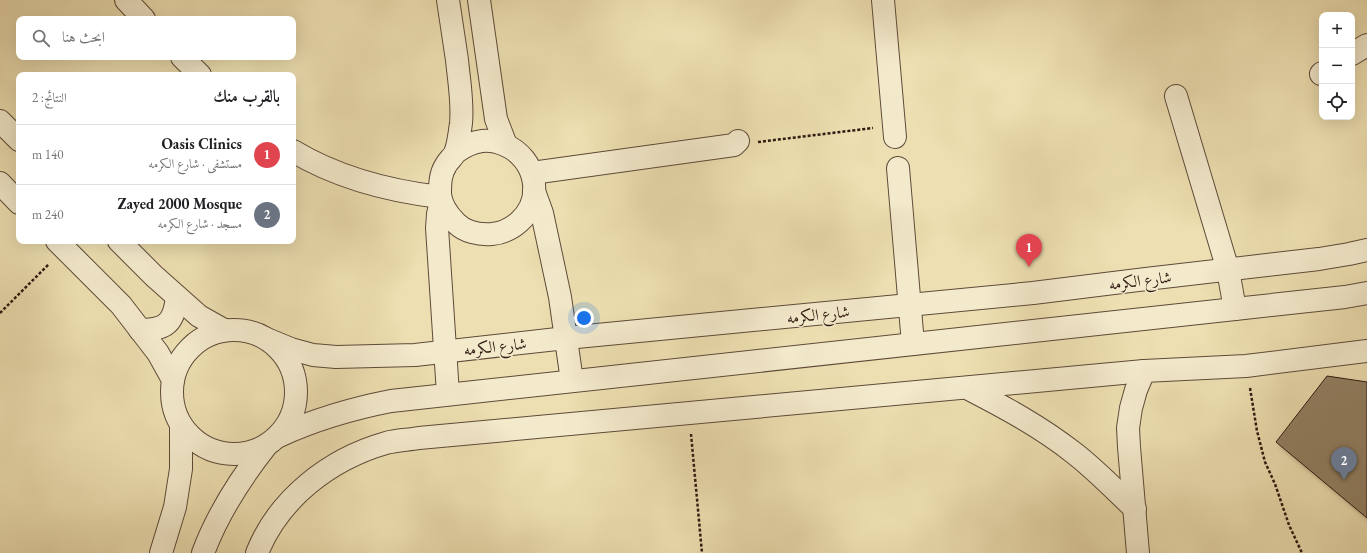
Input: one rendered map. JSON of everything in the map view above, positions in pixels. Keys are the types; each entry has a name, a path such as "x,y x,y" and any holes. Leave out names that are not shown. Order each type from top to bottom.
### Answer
{"street":[{"path":"126,0 141,16"},
{"path":"448,0 462,98 461,124 455,153"},
{"path":"479,0 496,119 506,145"},
{"path":"883,0 895,131"},
{"path":"1355,52 1367,45"},
{"path":"185,60 197,72"},
{"path":"1176,96 1228,270 1235,309"},
{"path":"0,121 16,137"},
{"path":"448,394 444,352 437,228 441,199 440,181 445,166 455,153 468,144 483,140 498,142 513,148 524,159 533,182 542,213 560,298 572,381"},
{"path":"533,182 736,143"},
{"path":"296,152 341,174 365,182 441,199"},
{"path":"898,168 913,344"},
{"path":"441,199 448,214 457,225 470,232 484,235 499,233 512,228 523,218 531,206 533,182"},
{"path":"0,183 16,199"},
{"path":"122,244 154,276 199,316 224,330"},
{"path":"61,245 121,305 158,353 172,380"},
{"name":"شارع الكرمه","path":"269,340 291,349 313,355 336,357 386,357 1033,293 1319,259 1367,250"},
{"path":"203,553 228,500 240,481 272,441 288,423 294,409 297,394 295,378 290,363 281,350 269,340 255,333 240,330 224,330 206,336 191,347 179,362 172,380 171,395 174,411 181,426 191,438 219,453 235,454 251,452 272,441 306,424 333,414 391,400 1345,297 1367,293"},
{"path":"140,330 155,330 168,324 176,312 177,297"},
{"path":"257,553 279,514 301,490 327,469 350,457 387,443 427,437 1144,372 1246,366 1364,353"},
{"path":"1138,553 1128,428 1136,390 1144,372"},
{"path":"967,388 1040,429 1074,453 1135,509"},
{"path":"162,553 175,507 181,469 181,426"}],"path":[{"path":"736,143 895,131"},
{"path":"0,313 61,245"},
{"path":"1246,366 1257,431 1265,462 1289,525 1302,553"},
{"path":"689,413 702,553"}],"building":[{"path":"1327,376 1367,382 1367,518 1276,442"}],"place":[{"name":"Oasis Clinics","path":"1029,267"},
{"name":"Zayed 2000 Mosque","path":"1344,480"}]}
